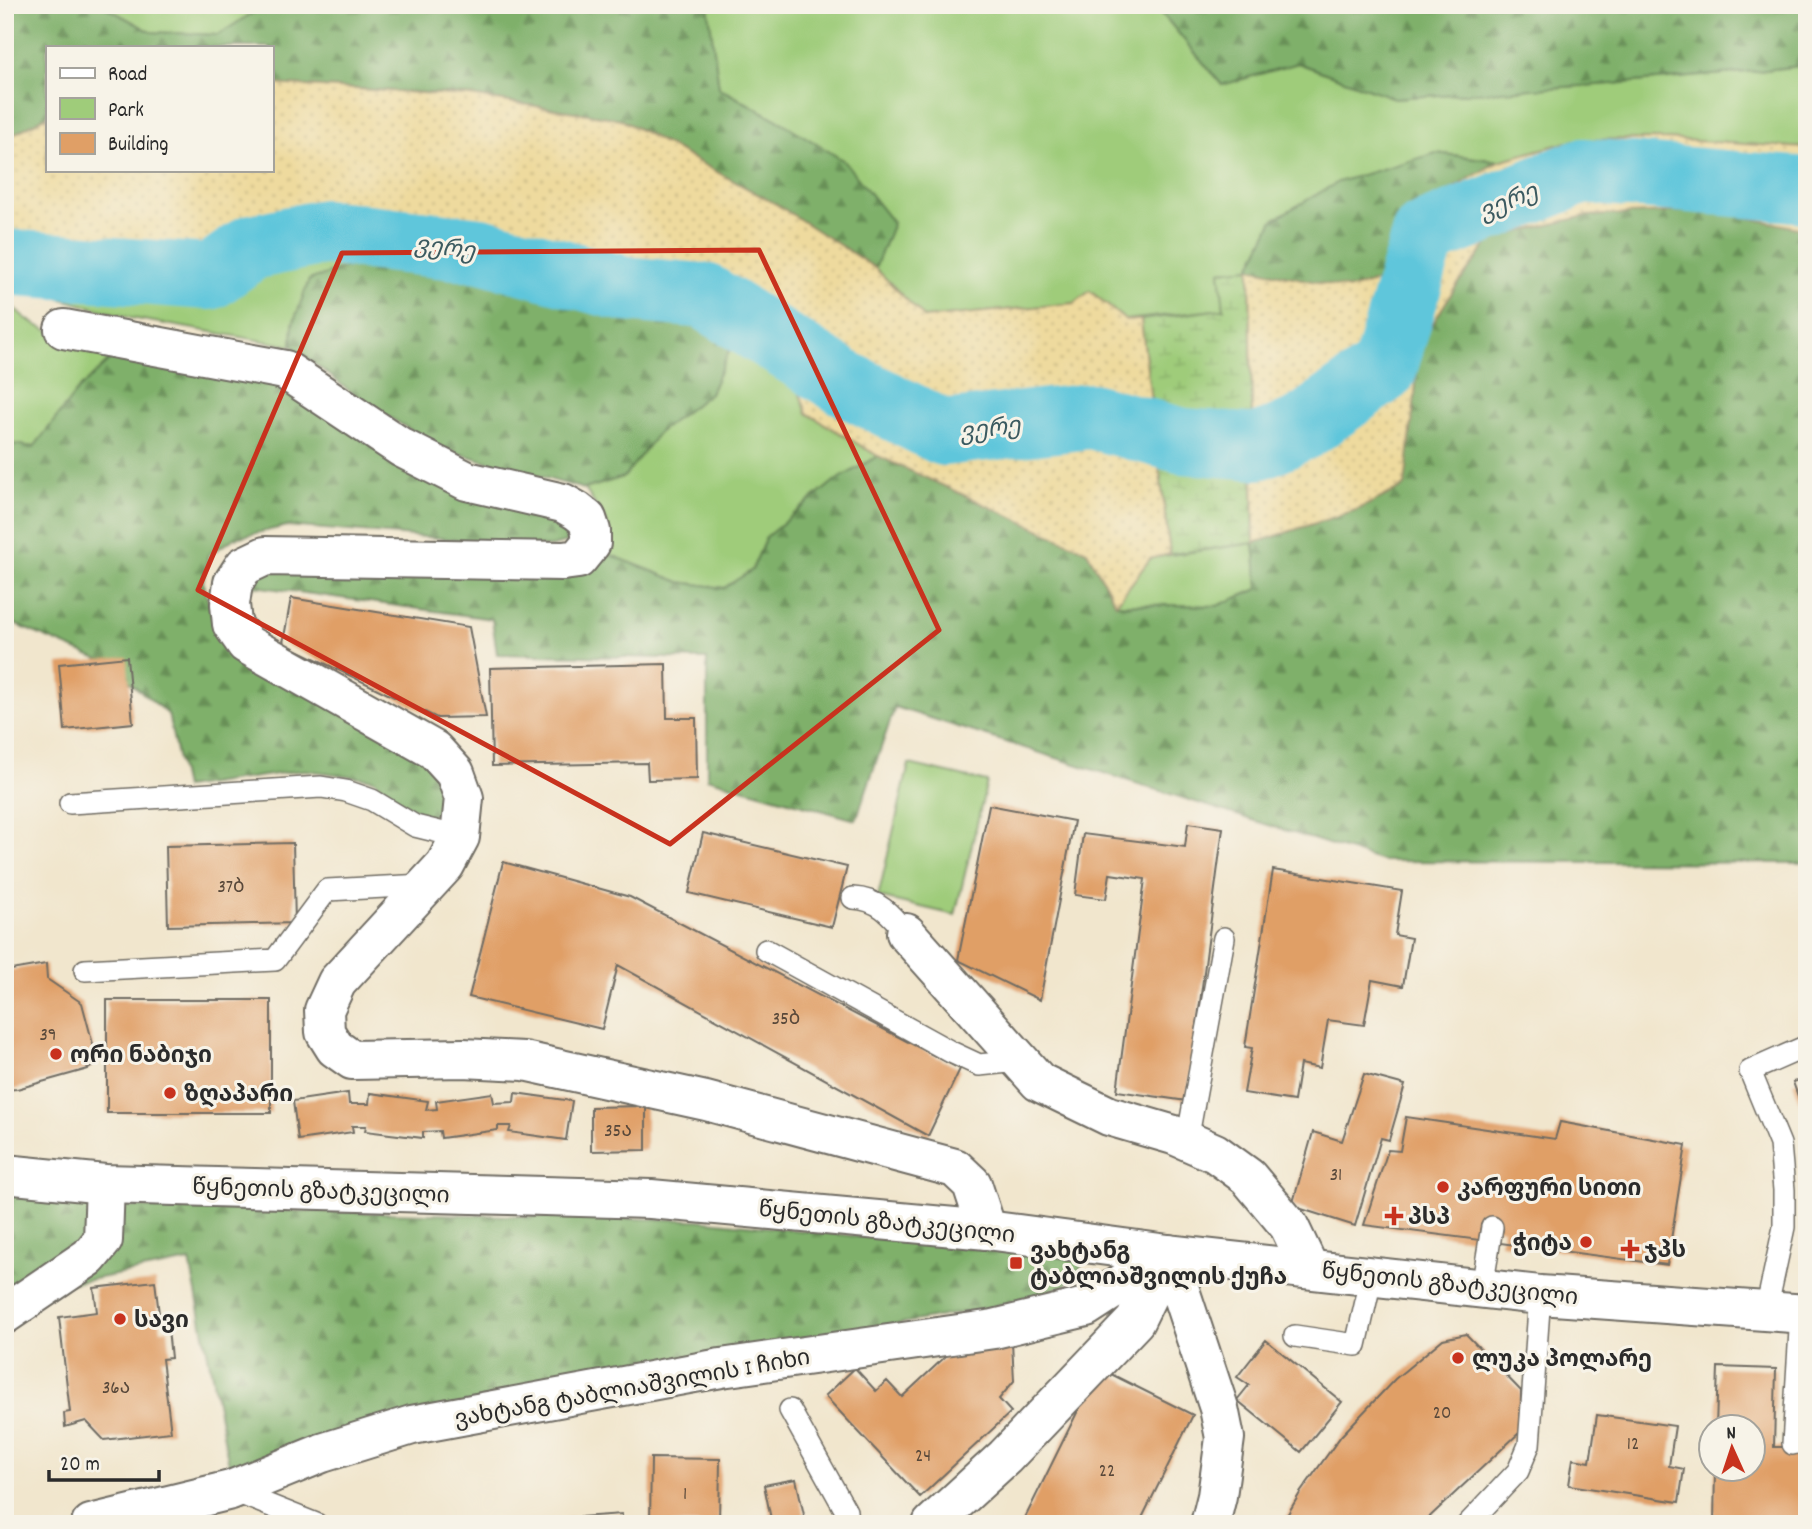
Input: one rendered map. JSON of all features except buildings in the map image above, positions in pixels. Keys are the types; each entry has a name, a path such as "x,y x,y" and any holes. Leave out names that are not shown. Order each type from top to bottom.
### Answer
{"street":[{"path":"64,329 285,370 402,448 467,481 563,503 587,519 591,543 578,559 563,561 265,556 244,566 233,583 230,604 232,624 246,644 434,750 456,773 464,798 460,837 444,865 337,982 324,1010 325,1032 335,1048 352,1060 463,1058 524,1061 706,1101 955,1168 972,1184 987,1230"},
{"path":"906,933 1039,1083 1109,1116 1187,1141 1215,1153 1248,1177 1289,1226 1309,1268"},
{"name":"წყნეთის გზატკეცილი","path":"5,1174 105,1184 651,1199 987,1230 1168,1254 1540,1295 1791,1313"},
{"path":"5,1314 89,1257 103,1240 105,1184"},
{"path":"932,1524 1004,1457 1135,1321 1168,1254"},
{"path":"1168,1254 1219,1408 1225,1438 1210,1524"},
{"name":"ვახტანგ ტაბლიაშვილის I ჩიხი","path":"91,1524 231,1490 322,1453 412,1425 721,1368 994,1329 1086,1307 1168,1254"}],"lane":[{"path":"70,803 321,787 346,791 372,800 415,826 460,837"},
{"path":"85,970 275,960 327,890 424,885"},
{"path":"853,898 867,898 890,912 906,933"},
{"path":"1187,1141 1224,938"},
{"path":"766,950 979,1065 1018,1061"},
{"path":"1793,1444 1791,1313 1780,1144 1750,1071 1807,1046"},
{"path":"1482,1288 1492,1227"},
{"path":"1295,1336 1356,1345 1372,1275"},
{"path":"1468,1524 1518,1471 1529,1445 1540,1295"},
{"path":"790,1410 846,1511 847,1524"},
{"path":"231,1490 316,1524"}],"highlighted area":[{"path":"759,250 939,630 670,844 198,590 342,253"}],"green space":[{"path":"5,5 102,5 151,32 218,35 265,5 708,5 719,88 844,161 893,223 875,268 776,204 620,119 464,95 273,84 273,46 46,46 46,117 5,139"},
{"path":"102,5 265,5 218,35 151,32"},
{"path":"708,5 1155,5 1222,85 1298,63 1394,98 1612,84 1807,65 1807,148 1665,139 1575,140 1499,161 1436,153 1273,220 1250,268 1220,271 1224,309 1125,320 1090,291 1075,303 924,318 875,268 893,223 844,161 719,88"},
{"path":"1155,5 1233,5 1266,8 1333,5 1807,5 1807,65 1612,84 1394,98 1298,63 1222,85"},
{"path":"1436,153 1499,161 1410,214 1385,279 1350,289 1250,268 1273,220 1338,182"},
{"path":"1712,210 1807,230 1807,863 1382,861 895,707 856,820 707,778 707,659 497,654 492,619 254,586 265,562 598,550 680,582 724,588 752,570 766,537 832,483 878,456 1087,551 1116,604 1217,606 1258,589 1254,543 1359,509 1415,396 1418,347 1453,291 1491,239 1585,216"},
{"path":"397,250 309,280 293,324 292,346 131,318 40,293 34,279 220,292 251,272 296,252"},
{"path":"397,250 457,263 614,317 705,314 735,338 710,393 658,433 624,477 584,489 443,449 365,403 292,346 293,324 309,280"},
{"path":"1250,268 1254,543 1170,554 1141,320 1224,309 1220,271"},
{"path":"5,296 15,309 41,327 56,334 120,350 77,391 34,447 5,443"},
{"path":"705,314 756,344 787,358 807,413 878,456 832,483 766,537 752,570 724,588 680,582 598,550 607,523 585,489 624,477 658,433 710,393 735,338"},
{"path":"120,350 286,380 571,513 574,540 550,547 287,526 235,538 208,555 203,582 213,619 432,763 446,797 445,810 429,817 403,803 373,779 304,770 184,788 168,714 107,663 5,620 5,443 34,447 77,391"},
{"path":"1254,543 1258,589 1217,606 1116,604 1150,558"},
{"path":"909,764 987,782 955,915 878,897"},
{"path":"5,1192 127,1207 698,1220 1080,1259 1081,1267 1065,1286 988,1308 744,1351 231,1475 190,1261 40,1289 5,1292"}],"sand":[{"path":"273,84 470,96 620,119 776,204 875,268 925,318 1074,303 1090,291 1125,320 1141,320 1170,554 1150,559 1116,604 1087,551 878,456 807,413 787,358 756,344 705,314 614,317 457,263 397,250 296,252 251,272 220,292 34,279 5,282 5,139 46,117 46,172 273,172"},
{"path":"1665,139 1807,148 1807,230 1712,210 1585,216 1491,239 1453,291 1418,347 1405,486 1359,509 1254,543 1250,268 1350,289 1385,279 1410,214 1499,161 1575,140"}],"waterway":[{"name":"ვერე","path":"5,262 210,277 252,247 324,232 481,250 625,289 705,296 841,381 944,433 1091,416 1183,441 1258,447 1304,427 1384,370 1424,235 1583,171 1807,190"}],"place":[{"name":"ორი ნაბიჯი","path":"56,1054"},
{"name":"ზღაპარი","path":"170,1093"},
{"name":"კარფური სითი","path":"1443,1187"},
{"name":"პსპ","path":"1394,1216"},
{"name":"ჭიტა","path":"1586,1242"},
{"name":"ჯპს","path":"1630,1249"},
{"name":"ვახტანგ ტაბლიაშვილის ქუჩა","path":"1016,1263"},
{"name":"სავი","path":"120,1319"},
{"name":"ლუკა პოლარე","path":"1458,1358"}]}
